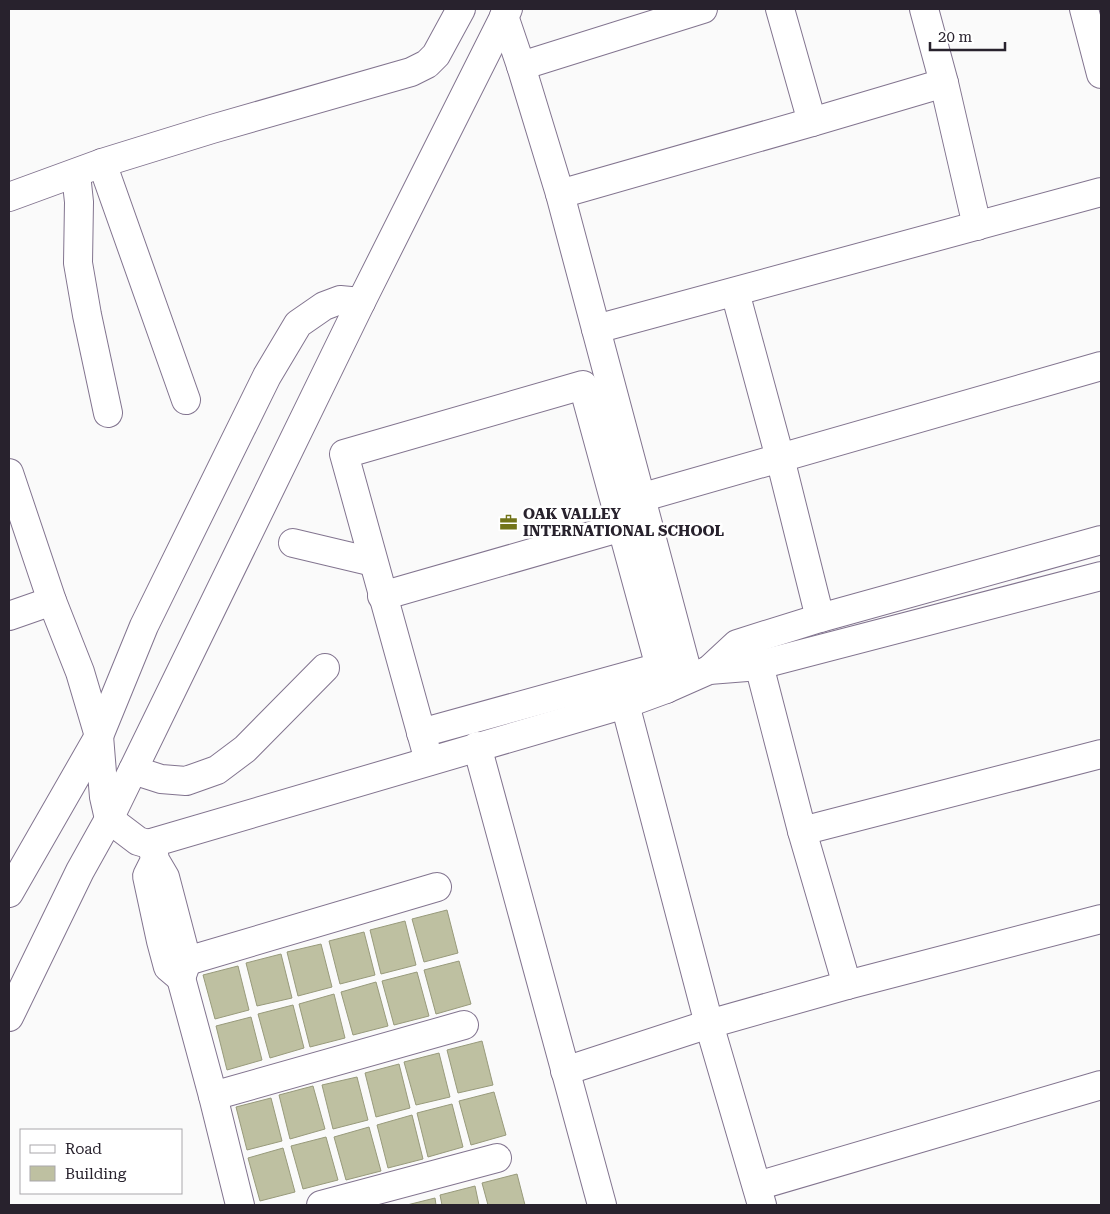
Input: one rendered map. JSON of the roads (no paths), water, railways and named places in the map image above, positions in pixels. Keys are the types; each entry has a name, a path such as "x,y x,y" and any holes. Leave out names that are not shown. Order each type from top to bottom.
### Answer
{"street":[{"path":"9,197 102,163 212,129 411,72 427,64 436,56 461,9"},
{"path":"521,66 703,9"},
{"path":"780,9 812,122"},
{"path":"924,9 944,83 977,226"},
{"path":"1084,9 1096,34 1101,74"},
{"path":"506,12 560,194 596,329 640,498 681,676"},
{"path":"9,1017 80,871 109,819 361,302 506,12"},
{"path":"560,194 944,83"},
{"path":"102,163 186,400"},
{"path":"76,174 79,202 78,262 87,315 108,413"},
{"path":"596,329 1101,192"},
{"path":"735,292 780,458 820,618"},
{"path":"9,893 99,736 144,626 272,368 298,324 324,306 340,300 361,302"},
{"path":"640,498 1101,366"},
{"path":"429,761 344,454 583,385 622,527 681,676"},
{"path":"9,472 52,601 80,672 99,736 104,797 109,819 138,841 148,844 153,851 148,876 168,967 184,969 437,887"},
{"path":"382,596 622,527"},
{"path":"153,851 477,746 625,704 681,676 737,644 820,618 1101,540"},
{"path":"293,543 373,562"},
{"path":"421,733 681,676 759,665 1101,576"},
{"path":"9,616 52,601"},
{"path":"759,665 802,832 847,986"},
{"path":"133,770 161,779 186,782 217,770 245,749 325,668"},
{"path":"625,704 709,1024 760,1196 1101,1085"},
{"path":"477,746 602,1205"},
{"path":"802,832 1101,754"},
{"path":"565,1071 709,1024 1101,919"},
{"path":"184,969 240,1205"},
{"path":"213,1096 464,1025"},
{"path":"321,1205 497,1158"}],"place":[{"name":"OAK VALLEY INTERNATIONAL SCHOOL","path":"509,523"}]}
